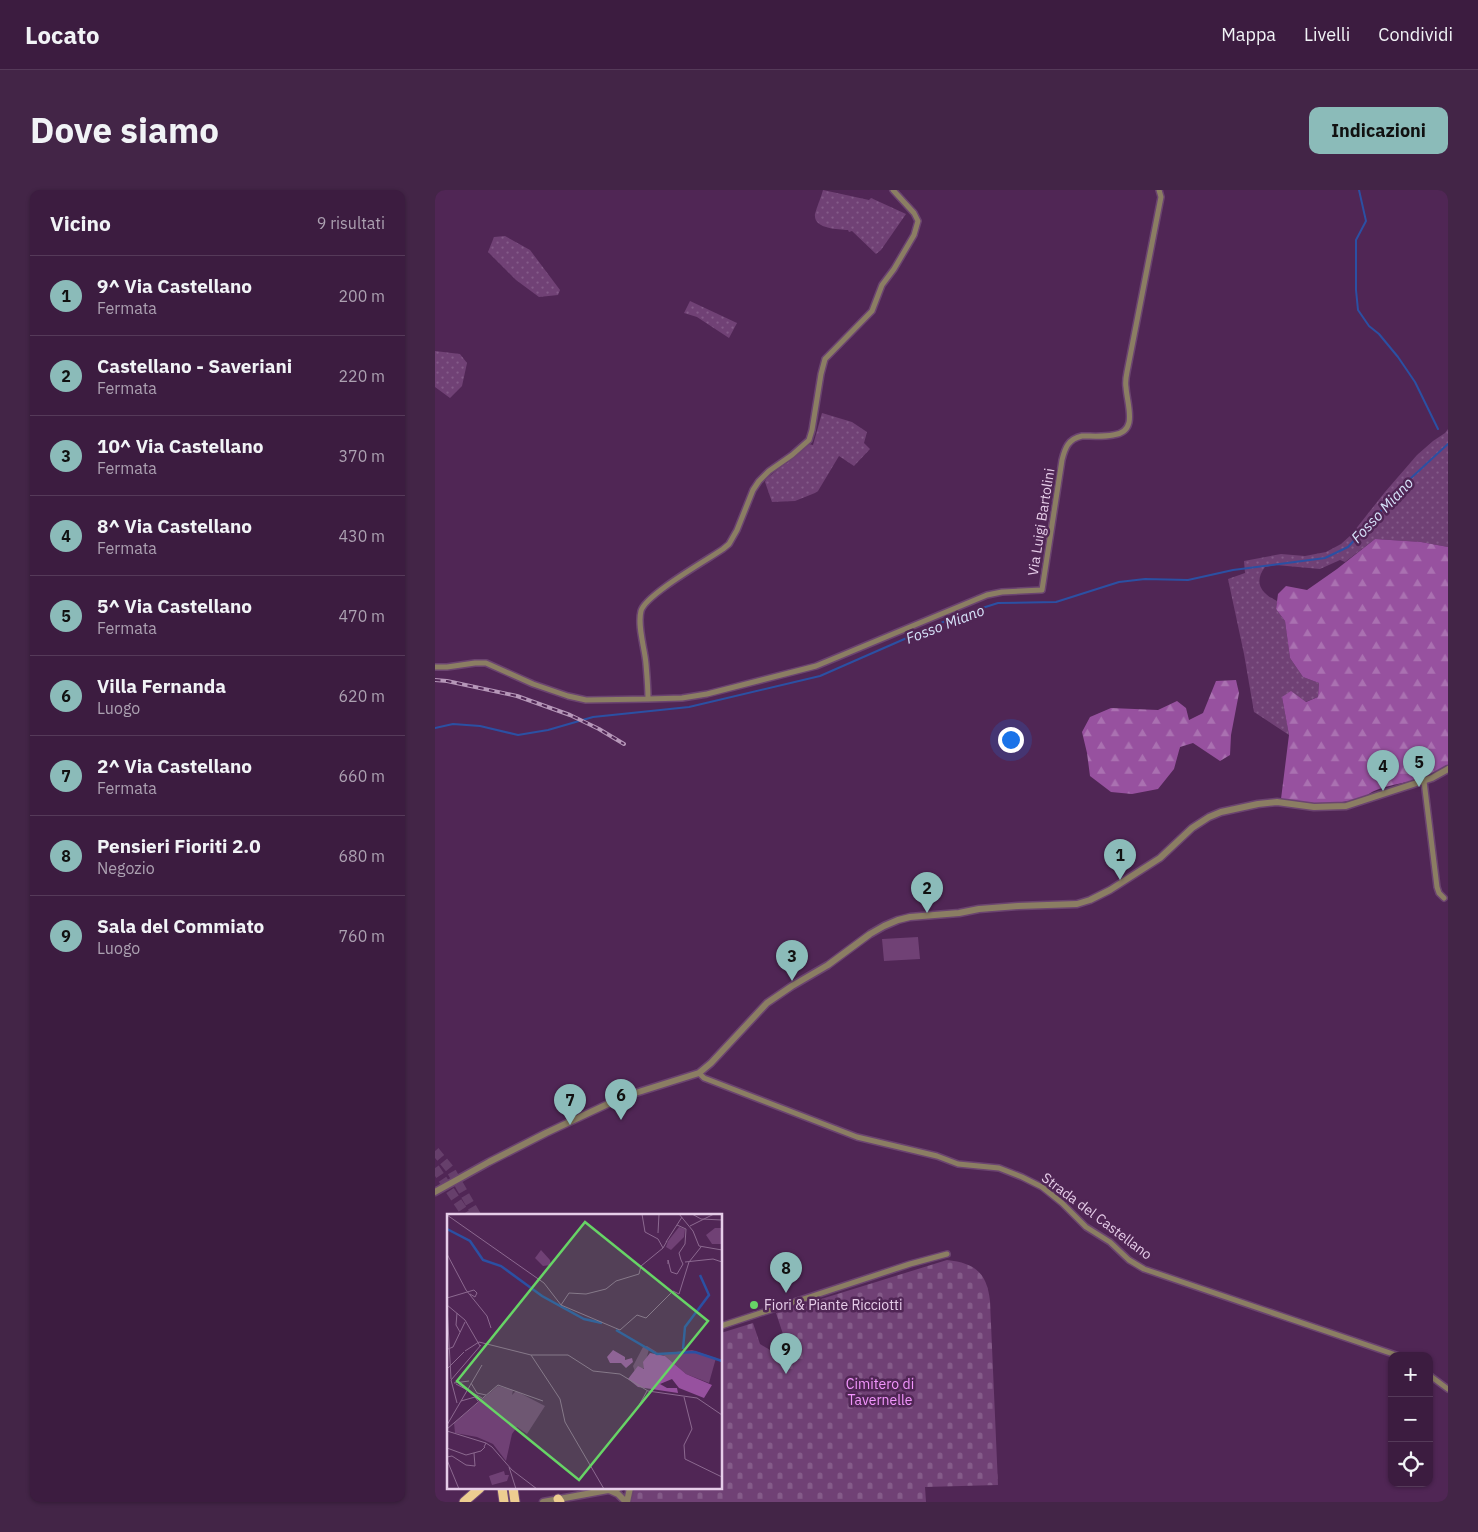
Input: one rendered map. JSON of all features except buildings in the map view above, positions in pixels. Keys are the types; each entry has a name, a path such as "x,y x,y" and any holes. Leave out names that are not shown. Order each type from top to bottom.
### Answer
{"highway":[{"path":"464,1502 478,1490"}],"street":[{"path":"435,667 487,663 533,684 568,696 586,700 648,699 646,664 640,625 641,608 661,590 729,544 737,530 753,490 759,482 769,471 809,440 825,360 832,350 872,311 883,285 894,270 913,235 918,221 914,213 893,190"},
{"name":"Via Luigi Bartolini","path":"648,699 682,698 707,694 816,666 987,595 1002,592 1042,590 1067,445 1081,436 1119,434 1129,424 1126,388 1127,372 1161,197 1159,190"},
{"path":"435,1192 546,1133 610,1103 629,1095 699,1073 711,1064 775,996 828,965 871,934 898,920 910,917 1018,906 1077,904 1110,890 1160,858 1192,828 1221,812 1277,802 1315,807 1346,806 1424,781 1448,769"},
{"path":"1424,781 1437,887 1439,893 1444,898"},
{"name":"Strada del Castellano","path":"699,1073 703,1078 857,1137 937,1156 959,1164 999,1168 1022,1177 1042,1187 1086,1227 1110,1242 1129,1260 1144,1269 1388,1352"},
{"path":"723,1325 910,1264 947,1254"},
{"path":"1433,1378 1448,1389"},
{"path":"543,1502 602,1490"},
{"path":"608,1490 618,1494 626,1502"}],"green space":[{"path":"823,190 869,200 871,198 906,214 881,250 876,254 852,231 827,227 818,223 815,219 815,214"},
{"path":"505,236 530,250 560,290 558,295 539,297 516,280 488,252 494,237"},
{"path":"690,301 737,323 729,338 697,317 684,313"},
{"path":"435,351 460,354 467,363 462,386 450,398 435,387"},
{"path":"822,413 852,422 867,432 864,443 870,449 854,466 839,456 815,493 795,501 772,502 765,482 766,479 809,444 813,445"},
{"path":"1448,429 1448,547 1421,542 1375,539 1345,562 1340,560 1320,569 1276,565 1265,567 1261,573 1260,583 1263,591 1277,601 1276,609 1285,621 1290,658 1303,677 1319,683 1318,697 1305,702 1282,697 1289,735 1254,712 1228,579 1245,573 1244,561 1281,554 1305,556 1326,552 1341,544 1351,535 1417,455"},
{"path":"1375,539 1421,542 1448,547 1448,766 1431,776 1385,787 1370,793 1366,797 1344,802 1303,802 1281,799 1289,735 1282,697 1291,691 1306,702 1318,697 1319,683 1303,677 1290,658 1285,621 1276,609 1278,594 1286,586 1307,590"},
{"path":"1236,680 1239,693 1231,735 1230,755 1220,761 1193,743 1180,747 1174,769 1158,789 1132,794 1111,792 1090,776 1082,732 1090,717 1111,708 1158,710 1177,701 1186,708 1189,720 1203,713 1216,681"},
{"path":"918,937 920,959 884,961 882,939"},
{"name":"Cimitero di Tavernelle","path":"947,1260 972,1267 982,1276 986,1283 990,1301 998,1485 925,1487 926,1502 631,1502 634,1490 723,1490 723,1332 753,1323 760,1344 770,1350 782,1346 785,1340 776,1313"}],"waterway":[{"path":"1359,190 1366,221 1356,240 1358,310 1369,326 1379,334 1398,357 1415,382 1438,429"},
{"name":"Fosso Miano","path":"435,728 453,724 480,726 518,735 548,730 593,717 689,707 820,676 957,616 998,603 1056,602 1119,582 1145,579 1188,580 1233,570 1325,558 1348,547 1410,479 1448,444"}],"tunnel":[{"path":"435,1151 450,1169 476,1214"},
{"path":"435,1168 466,1214"}],"railway":[{"path":"435,680 517,696 570,715 624,744"}],"place":[{"name":"5^ Via Castellano","path":"1419,787"},
{"name":"8^ Via Castellano","path":"1383,791"},
{"name":"9^ Via Castellano","path":"1120,880"},
{"name":"Castellano - Saveriani","path":"927,913"},
{"name":"10^ Via Castellano","path":"792,981"},
{"name":"Villa Fernanda","path":"621,1120"},
{"name":"2^ Via Castellano","path":"570,1125"},
{"name":"Pensieri Fioriti 2.0","path":"786,1293"},
{"name":"Fiori & Piante Ricciotti","path":"754,1305"},
{"name":"Sala del Commiato","path":"786,1374"}]}
